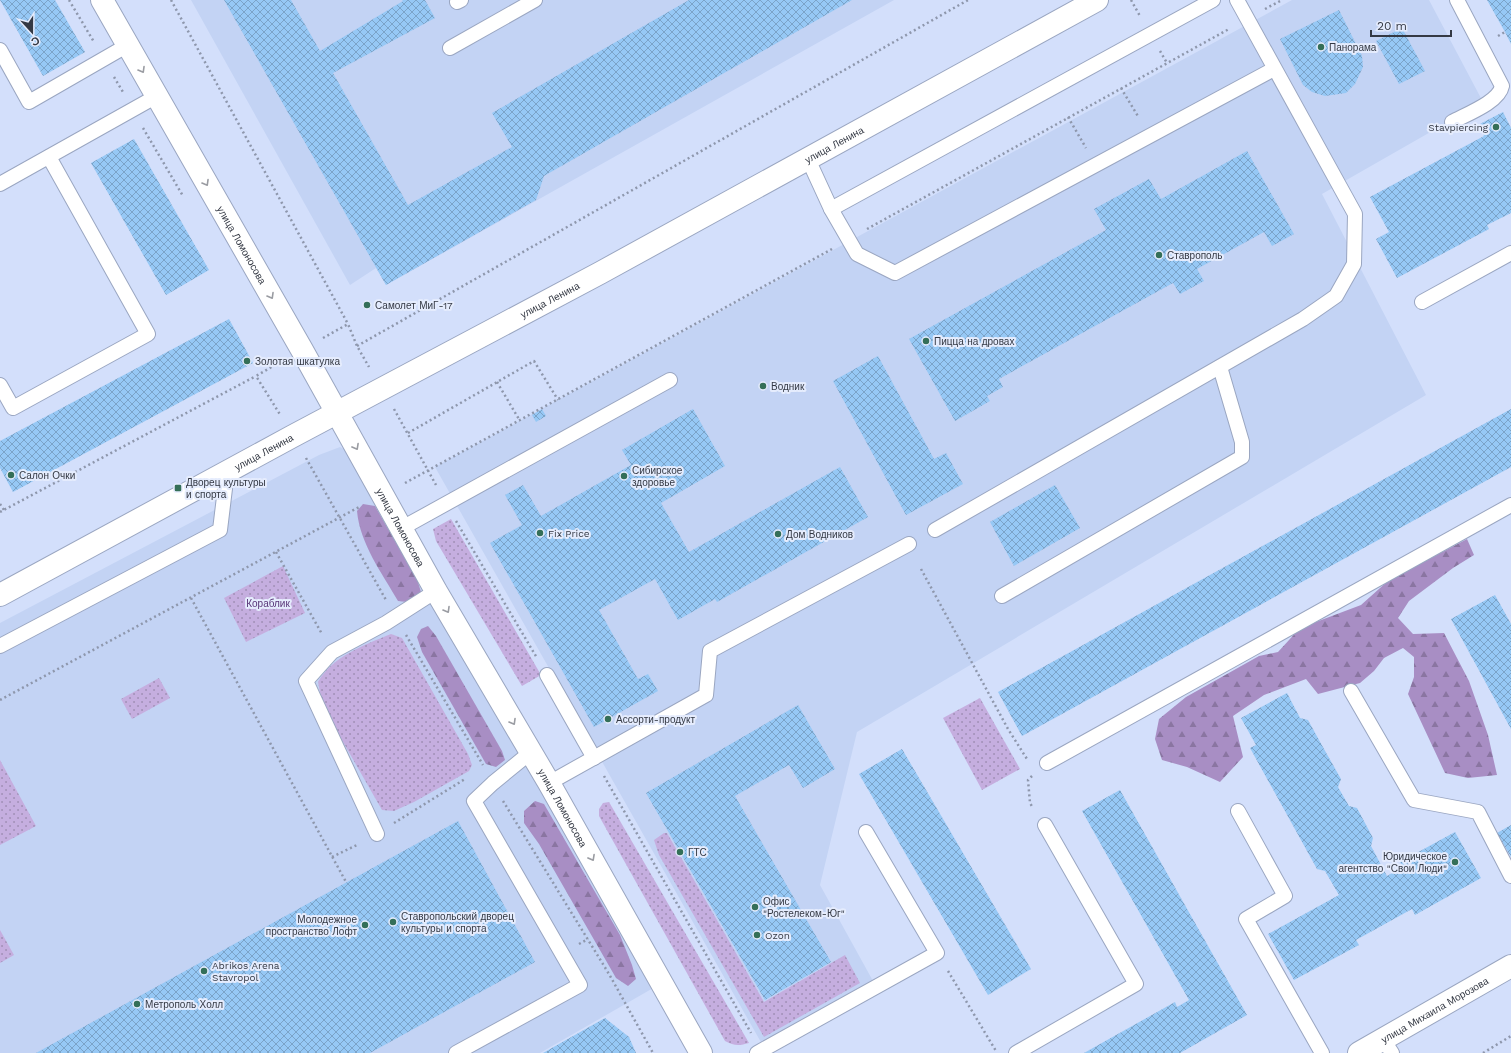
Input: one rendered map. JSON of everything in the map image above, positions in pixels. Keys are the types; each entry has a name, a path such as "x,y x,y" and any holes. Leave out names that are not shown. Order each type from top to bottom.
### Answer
{"street":[{"name":"улица Ломоносова","path":"102,0 436,590 549,783 701,1053"},
{"name":"улица Ленина","path":"0,595 600,273 1098,0"},
{"name":"улица Михаила Морозова","path":"1359,1053 1387,1046 1511,966"}],"lane":[{"path":"450,48 535,0"},
{"path":"831,209 1213,0"},
{"path":"935,530 1303,319 1336,296 1354,264 1355,214 1237,0"},
{"path":"1452,122 1493,100 1501,94 1502,86 1457,0"},
{"path":"0,50 29,102 128,45"},
{"path":"808,159 831,209 857,254 895,273 1274,69"},
{"path":"0,184 157,96"},
{"path":"0,385 13,408 148,334 49,157"},
{"path":"1422,302 1511,253"},
{"path":"1002,596 1242,457 1242,442 1220,367"},
{"path":"402,528 670,380"},
{"path":"0,646 220,530 227,472"},
{"path":"1047,763 1511,505"},
{"path":"549,783 706,695 710,651 909,544"},
{"path":"377,834 306,681 332,652 386,623 436,590"},
{"path":"547,675 594,758"},
{"path":"1351,691 1414,800 1478,812 1511,876"},
{"path":"456,1053 580,985 474,801 492,783 531,752"},
{"path":"1238,811 1285,896 1246,919 1322,1053"},
{"path":"1016,1053 1136,984 1044,825"},
{"path":"759,1052 937,954 866,832"}],"path":[{"path":"69,0 184,198"},
{"path":"171,0 348,324"},
{"path":"357,346 968,0"},
{"path":"402,485 1282,0"},
{"path":"1121,88 1150,136"},
{"path":"1068,117 1096,164"},
{"path":"276,355 280,362"},
{"path":"408,433 534,361 558,400"},
{"path":"0,512 256,376"},
{"path":"497,382 520,421"},
{"path":"424,462 446,504 547,675"},
{"path":"0,700 368,503"},
{"path":"0,504 4,510"},
{"path":"276,552 332,652"},
{"path":"921,569 1008,729 1036,773"},
{"path":"191,598 346,882"},
{"path":"594,758 759,1052"},
{"path":"1044,825 1030,803 1028,780 1047,763"},
{"path":"332,857 377,834 470,776"},
{"path":"937,954 997,1053"},
{"path":"1484,1053 1511,1036"}],"shaded area":[{"path":"191,0 894,0 386,285 376,268 350,285"},
{"path":"1292,0 1429,0 1483,102 1322,194 1426,395 857,732 820,885 873,981 762,1044 435,467"},
{"path":"340,447 352,453 655,987 540,1053 0,1053 0,623 319,455"}],"green space":[{"path":"363,504 375,506 417,579 421,592 407,602 398,601 367,547 362,535 357,511"},
{"path":"451,519 541,675 522,686 436,541 433,529"},
{"path":"1467,539 1474,555 1453,568 1409,601 1398,618 1413,634 1444,633 1469,681 1488,735 1497,775 1468,778 1445,773 1408,694 1414,677 1414,657 1403,648 1384,658 1374,671 1360,683 1318,694 1306,679 1264,695 1233,716 1243,757 1220,782 1187,767 1162,760 1155,739 1159,719 1186,697 1259,656 1278,652 1300,628 1361,605 1389,580"},
{"name":"Кораблик","path":"283,566 305,613 246,642 224,598"},
{"path":"428,626 436,636 502,751 505,760 496,767 486,764 422,652 417,637 421,629"},
{"path":"391,634 402,638 468,754 472,765 469,771 414,802 394,811 382,810 323,707 318,682 332,665 350,652"},
{"path":"159,678 170,698 132,719 121,699"},
{"path":"980,698 1020,769 982,790 943,718"},
{"path":"0,760 36,826 0,845"},
{"path":"535,801 544,804 620,935 636,979 628,986 616,978 539,844 524,823 524,811"},
{"path":"609,802 749,1043 737,1045 725,1041 599,816 599,809 603,803"},
{"path":"664,833 667,833 764,1002 845,955 860,983 764,1037 659,855 654,840"},
{"path":"0,930 14,955 0,963"}],"building":[{"path":"0,0 55,0 85,52 43,76"},
{"path":"224,0 291,0 320,51 403,1 402,0 425,0 435,18 333,73 408,205 512,147 492,113 689,0 852,0 544,176 536,200 386,285"},
{"path":"1487,0 1511,0 1511,44 1505,32"},
{"name":"Панорама","path":"1339,10 1362,56 1363,67 1355,84 1346,93 1325,96 1312,92 1303,85 1280,39"},
{"path":"1402,28 1425,71 1399,84 1376,41"},
{"path":"1503,112 1511,128 1511,213 1487,225 1489,229 1397,278 1376,239 1389,232 1370,197 1484,136 1478,125"},
{"path":"134,139 209,270 166,295 91,163"},
{"path":"1247,151 1294,234 1272,246 1264,232 1197,269 1204,281 1180,294 1173,283 999,379 1003,387 987,396 990,401 955,421 909,339 1106,230 1094,209 1149,179 1161,199"},
{"path":"229,319 253,363 13,492 0,468 0,441"},
{"path":"878,356 934,459 946,453 963,484 906,515 833,381"},
{"path":"542,409 546,416 536,422 532,415"},
{"path":"693,409 725,466 661,503 689,552 840,467 868,517 717,602 715,599 678,620 655,579 599,610 638,679 648,674 658,691 594,727 490,543 522,525 505,495 523,485 541,516 631,465 622,450"},
{"path":"1511,409 1511,467 1022,736 998,692"},
{"path":"1055,485 1080,528 1014,566 990,522"},
{"path":"1495,595 1511,624 1511,729 1451,619"},
{"path":"1287,693 1300,718 1308,720 1341,779 1338,787 1349,806 1357,808 1373,838 1371,846 1387,876 1403,867 1400,862 1455,832 1481,878 1415,915 1412,909 1356,940 1359,945 1294,980 1268,934 1339,895 1325,871 1317,869 1250,748 1256,745 1241,718"},
{"name":"Офис \"Ростелеком-Юг\"","path":"798,705 835,769 803,788 789,765 735,796 831,962 765,1000 646,793"},
{"path":"902,749 1031,969 988,995 859,774"},
{"path":"1120,790 1247,1015 1180,1053 1084,1053 1175,1002 1177,1007 1189,1000 1082,811"},
{"name":"Ставропольский дворец культуры и спорта","path":"458,821 535,962 370,1053 36,1053"},
{"path":"1511,825 1511,857 1497,833"},
{"path":"605,1018 629,1037 636,1053 543,1053"}],"place":[{"name":"Панорама","path":"1321,47"},
{"name":"Stavpiercing","path":"1496,127"},
{"name":"Ставрополь","path":"1159,255"},
{"name":"Самолет МиГ-17","path":"367,305"},
{"name":"Пицца на дровах","path":"926,341"},
{"name":"Золотая шкатулка","path":"247,361"},
{"name":"Водник","path":"763,386"},
{"name":"Салон Очки","path":"11,475"},
{"name":"Сибирское здоровье","path":"624,476"},
{"name":"Дворец культуры и спорта","path":"178,488"},
{"name":"Fix Price","path":"540,533"},
{"name":"Дом Водников","path":"778,534"},
{"name":"Ассорти-продукт","path":"608,719"},
{"name":"ГТС","path":"680,852"},
{"name":"Юридическое агентство \"Свои Люди\"","path":"1455,862"},
{"name":"Офис \"Ростелеком-Юг\"","path":"755,907"},
{"name":"Ставропольский дворец культуры и спорта","path":"393,922"},
{"name":"Молодежное пространство Лофт","path":"365,925"},
{"name":"Ozon","path":"757,935"},
{"name":"Abrikos Arena Stavropol","path":"204,971"},
{"name":"Метрополь Холл","path":"137,1004"}]}
